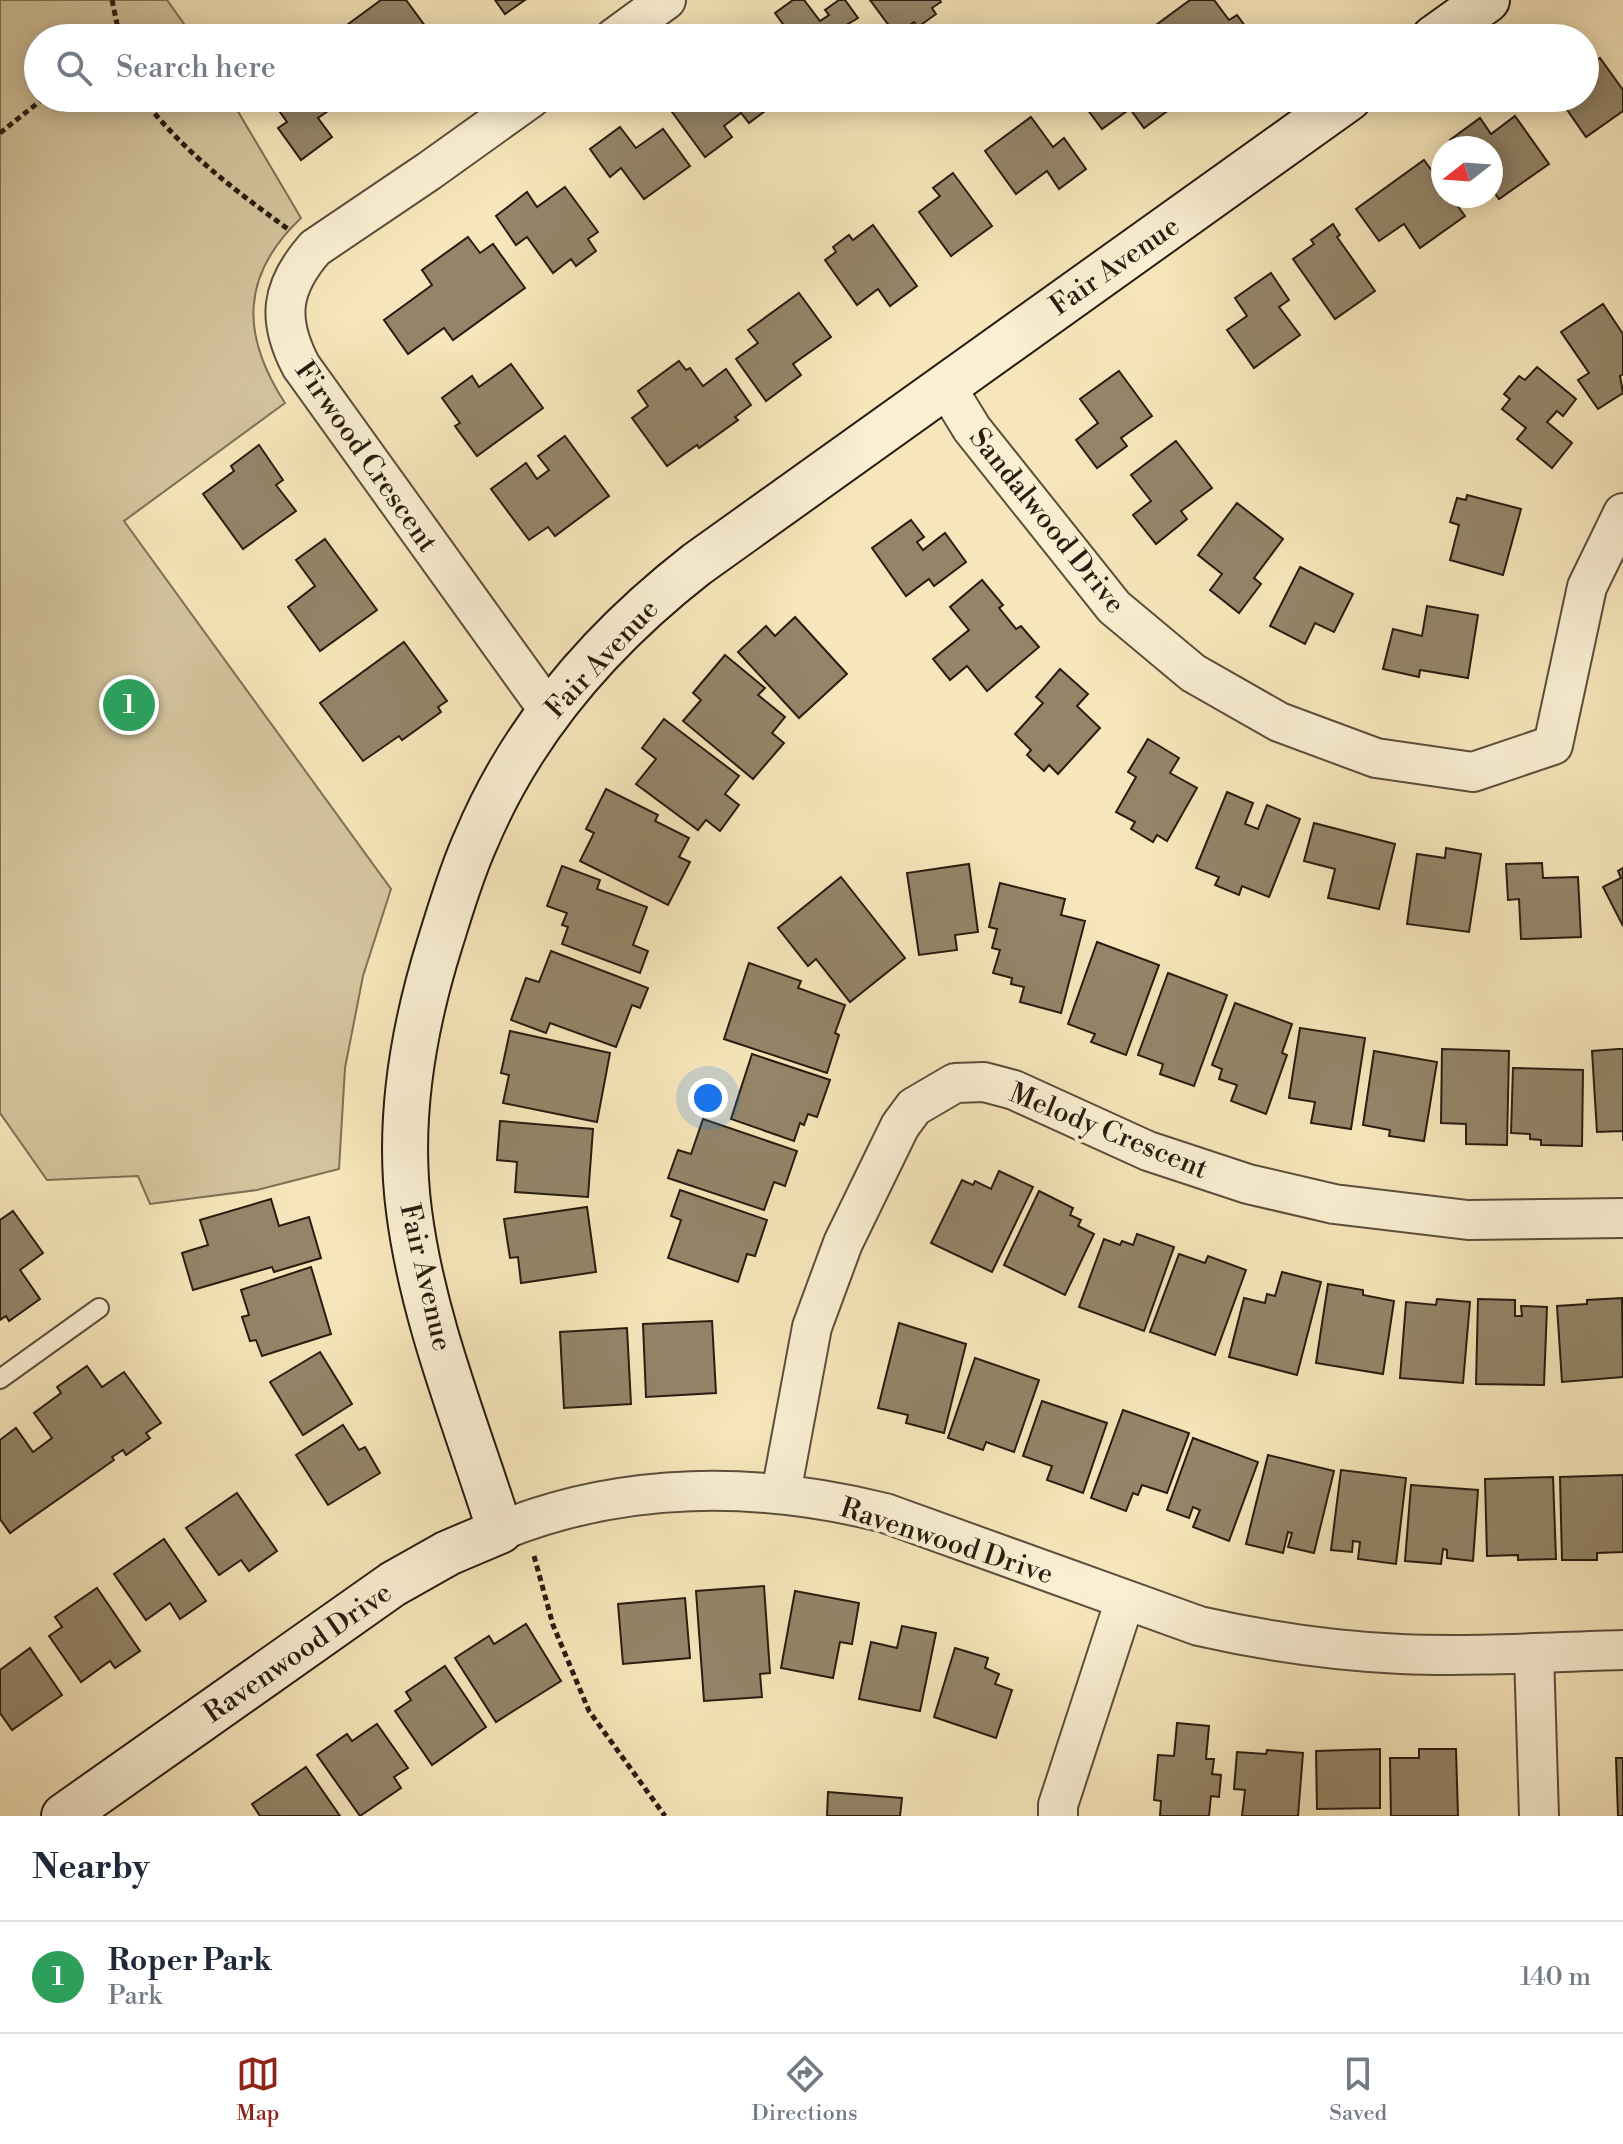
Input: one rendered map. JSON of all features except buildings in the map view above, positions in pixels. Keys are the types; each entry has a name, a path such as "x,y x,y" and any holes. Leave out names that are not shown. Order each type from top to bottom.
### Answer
{"street":[{"path":"633,24 666,0"},
{"path":"1454,24 1487,0"},
{"name":"Firwood Crescent","path":"511,112 315,248 300,265 286,300 286,331 301,366 549,711"},
{"name":"Fair Avenue","path":"512,1525 436,1332 416,1257 408,1209 405,1116 419,1015 461,877 491,807 526,744 549,711 616,633 662,591 1329,112"},
{"name":"Sandalwood Drive","path":"945,385 972,429 1114,607 1193,673 1279,722 1376,758 1473,772 1553,745 1587,587 1623,513"},
{"name":"Melody Crescent","path":"781,1493 812,1327 843,1243 900,1126 914,1107 955,1083 984,1082 1014,1090 1148,1151 1248,1184 1334,1204 1468,1220 1623,1218"},
{"name":"Ravenwood Drive","path":"64,1816 393,1584 448,1553 512,1525 591,1503 666,1492 728,1490 781,1493 842,1502 885,1513 1199,1626 1252,1637 1333,1649 1436,1655 1623,1650"},
{"path":"1058,1816 1058,1805 1125,1600"},
{"path":"1534,1653 1539,1816"}],"lane":[{"path":"0,1379 99,1308"}],"path":[{"path":"112,0 117,23"},
{"path":"0,133 26,112"},
{"path":"153,112 166,129 215,175 315,248"},
{"path":"512,1525 589,1711 665,1816"}],"shaded area":[{"path":"0,0 167,0 184,24 24,24 24,112 238,112 301,218 267,262 258,284 254,307 260,354 285,403 124,521 391,889 363,976 345,1068 339,1169 257,1190 150,1204 138,1176 47,1180 0,1113"}],"place":[{"name":"Roper Park","path":"129,705"}]}
